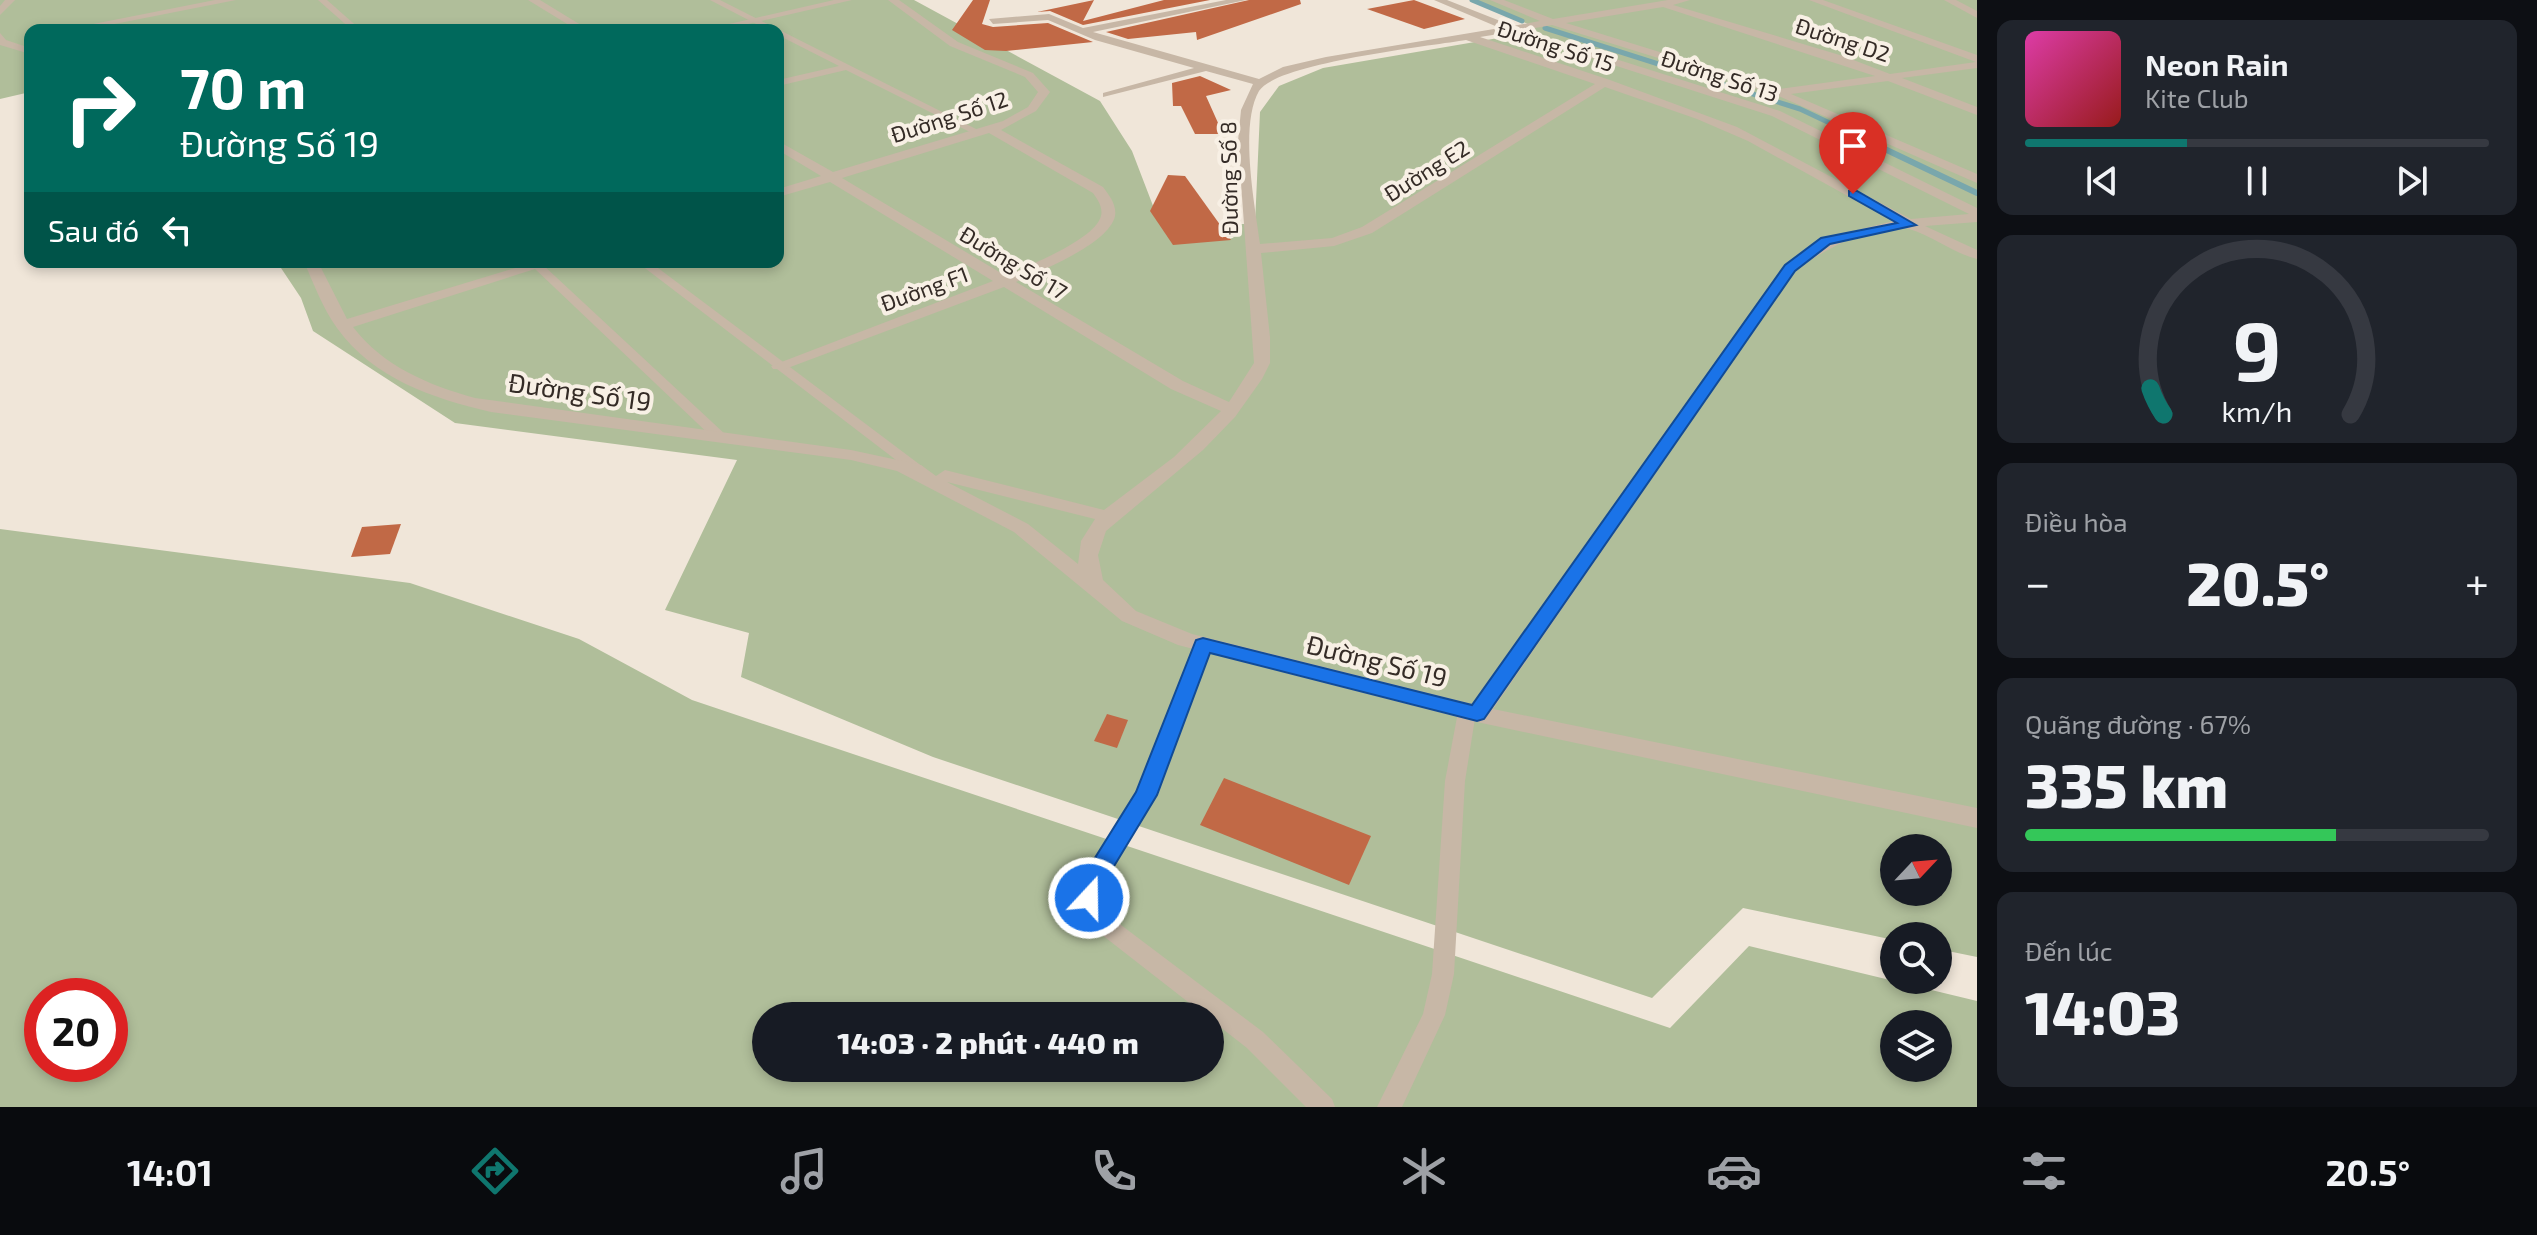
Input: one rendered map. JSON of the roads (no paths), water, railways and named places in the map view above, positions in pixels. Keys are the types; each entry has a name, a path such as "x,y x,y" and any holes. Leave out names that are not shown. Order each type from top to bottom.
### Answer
{"street":[{"path":"0,12 10,0"},
{"path":"101,24 231,0"},
{"path":"538,0 575,24"},
{"path":"736,24 847,0"},
{"name":"Đường Số 12","path":"784,191 985,131 1032,109 1044,92 1029,75 941,37 893,0"},
{"path":"1081,31 1241,0"},
{"name":"Đường Số 13","path":"1439,0 1510,30 1748,103 1828,137 1977,216"},
{"path":"1495,0 1549,21 1778,92 1977,179"},
{"path":"993,21 1049,17 1081,31 1260,83 1326,60 1510,30 1654,2 1685,0"},
{"path":"1814,0 1977,59"},
{"path":"1949,0 1977,15"},
{"name":"Đường D2","path":"1654,2 1894,76 1977,111"},
{"name":"Đường Số 15","path":"1469,37 1677,106 1784,153 1910,225 1977,255"},
{"path":"1,41 24,38"},
{"path":"1,41 24,49"},
{"path":"1778,92 1977,65"},
{"path":"1107,95 1205,68"},
{"name":"Đường E2","path":"1252,249 1312,245 1367,230 1606,82"},
{"name":"Đường Số 8","path":"1096,587 1087,570 1088,551 1095,532 1108,517 1179,463 1230,409 1258,375 1262,363 1245,149 1250,97 1260,83"},
{"name":"Đường F1","path":"779,366 1004,282 1078,245 1105,223 1109,213 1107,201 1090,184 985,131"},
{"name":"Đường Số 17","path":"784,149 1177,385 1230,409"},
{"path":"1472,713 1790,268 1826,241 1855,232 1977,216"},
{"name":"Đường Số 19","path":"314,268 343,325 364,349 420,386 451,398 491,407 721,438 910,468 1108,517"},
{"path":"343,325 531,268"},
{"name":"Đường Số 19","path":"910,468 1021,528 1129,616 1203,645 1472,713 1977,818"}],"lane":[{"path":"322,0 350,24"},
{"path":"714,0 762,24"},
{"path":"784,35 985,131"},
{"path":"784,82 846,67"},
{"path":"548,268 721,438"},
{"path":"651,268 910,468"},
{"path":"1203,645 1146,795 1090,885 1089,898 1094,913 1105,925 1255,1040 1323,1107"},
{"path":"1389,1107 1434,1015 1443,974 1455,781 1472,713"}],"waterway":[{"path":"1472,0 1522,21"},
{"path":"1545,28 1800,109 1851,133"},
{"path":"1847,131 1977,193"}]}
